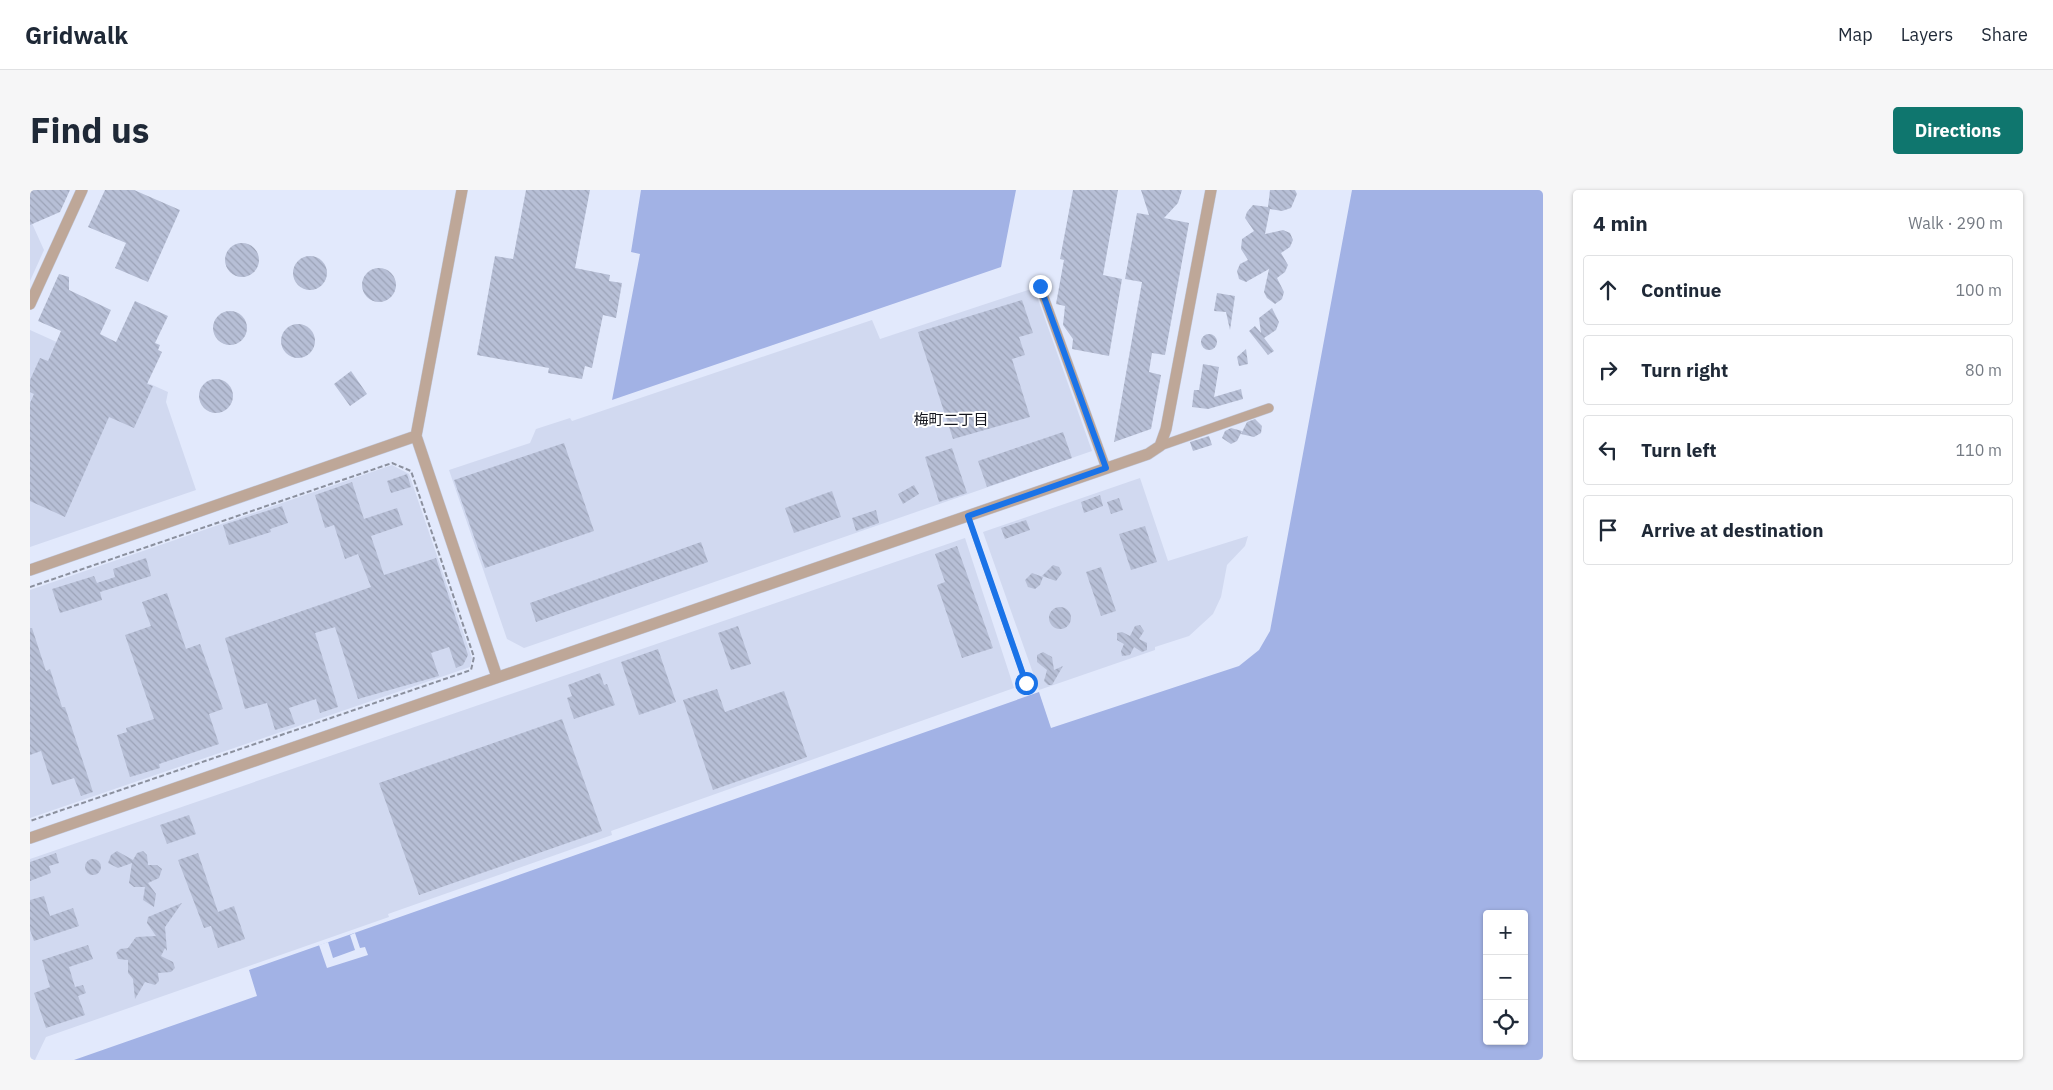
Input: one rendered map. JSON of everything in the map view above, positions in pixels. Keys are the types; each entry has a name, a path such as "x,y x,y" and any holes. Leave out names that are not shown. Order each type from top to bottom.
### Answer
{"street":[{"path":"30,304 82,190"},
{"path":"462,190 416,436 497,677"},
{"path":"1160,446 1166,429 1211,190"},
{"path":"1040,286 1106,468"},
{"path":"30,838 1148,454 1160,446 1269,408"},
{"path":"30,570 416,436"}],"lane":[{"path":"968,516 1026,683"}],"path":[{"path":"30,587 392,463 411,471 474,657 470,670 30,821"}],"shaded area":[{"path":"30,219 44,250 30,281"},
{"path":"1034,288 1092,451 524,648 507,639 449,470 530,443 536,429 570,418 572,421 872,320 880,339"},
{"path":"30,330 168,392 166,402 196,490 30,547"},
{"path":"392,465 409,474 472,658 470,667 30,818 30,590"},
{"path":"1140,478 1168,561 1248,536 1245,546 1227,565 1221,597 1213,614 1189,636 1155,647 1155,650 1039,690 983,532"},
{"path":"965,538 1014,688 611,831 612,835 388,914 389,917 46,1037 35,1060 30,1060 30,859"}],"water":[{"path":"641,190 1016,190 1001,267 612,400 640,254 631,252"},
{"path":"1352,190 1543,190 1543,1060 74,1060 257,996 249,970 1039,692 1051,728 1239,666 1259,650 1270,631"}],"pier":[{"path":"355,933 360,948 365,947 368,955 327,968 319,945 328,942 333,958 355,950 350,935"}],"building":[{"path":"30,190 70,190 60,212 30,225"},
{"path":"105,190 134,190 180,210 148,282 115,268 126,243 88,227"},
{"path":"526,190 590,190 575,268 610,275 609,281 622,283 616,318 603,315 592,368 585,366 582,379 548,373 549,368 477,355 495,256 513,259"},
{"path":"1073,190 1118,190 1103,275 1122,279 1109,356 1072,349 1073,339 1063,325 1065,306 1056,304 1064,260 1060,259"},
{"path":"1141,190 1182,190 1178,203 1164,218 1189,223 1165,355 1152,353 1149,372 1161,375 1151,429 1114,442 1142,282 1125,279 1137,213 1149,215"},
{"path":"1270,190 1295,190 1297,194 1291,208 1282,211 1270,209 1265,234 1283,230 1290,233 1293,240 1290,247 1281,253 1288,265 1285,272 1277,278 1284,292 1282,299 1275,304 1267,298 1264,292 1269,269 1246,282 1239,279 1237,271 1240,264 1248,260 1241,249 1242,239 1254,231 1245,218 1247,212 1253,205 1268,207"},
{"path":"242,243 249,244 254,248 258,253 258,267 254,272 249,276 242,277 235,276 230,272 226,267 225,260 226,253 230,248 235,244"},
{"path":"310,256 317,257 322,261 326,266 326,280 322,285 317,289 310,290 303,289 298,285 294,280 293,273 294,266 298,261 303,257"},
{"path":"379,268 386,269 391,273 395,278 395,292 391,297 386,301 379,302 372,301 367,297 363,292 362,285 363,278 367,273 372,269"},
{"path":"59,274 69,277 69,290 111,310 100,334 116,342 135,301 168,316 155,343 160,345 158,350 162,352 147,384 153,386 134,428 109,417 65,517 30,501 30,403 34,394 30,392 30,380 40,358 48,361 61,331 38,321"},
{"path":"1217,293 1235,296 1230,330 1226,312 1214,311"},
{"path":"1022,300 1033,333 1019,337 1025,355 1012,359 1030,417 953,439 918,332"},
{"path":"1272,308 1279,322 1276,330 1264,338 1274,351 1268,355 1249,331 1255,326 1261,333 1259,318"},
{"path":"230,311 237,312 242,316 246,321 246,335 242,340 237,344 230,345 223,344 218,340 214,335 213,328 214,321 218,316 223,312"},
{"path":"298,324 305,325 310,329 314,334 314,348 310,353 305,357 298,358 291,357 286,353 282,348 281,341 282,334 286,329 291,325"},
{"path":"1209,334 1215,336 1217,342 1215,348 1209,350 1203,348 1201,342 1203,336"},
{"path":"1246,349 1248,364 1239,366 1237,357"},
{"path":"1203,364 1219,367 1214,397 1241,389 1243,399 1208,409 1192,407 1194,390 1199,390"},
{"path":"351,371 367,394 350,406 334,384"},
{"path":"216,379 223,380 228,384 232,389 232,403 228,408 223,412 216,413 209,412 204,408 200,403 199,396 200,389 204,384 209,380"},
{"path":"1255,419 1262,426 1261,433 1254,437 1241,434 1247,422"},
{"path":"1231,428 1242,431 1237,441 1231,444 1222,438 1225,431"},
{"path":"1063,432 1072,458 987,487 978,461"},
{"path":"1209,436 1212,445 1193,451 1190,442"},
{"path":"564,443 594,531 485,568 454,480"},
{"path":"952,448 967,493 939,502 925,457"},
{"path":"407,474 411,487 391,493 387,481"},
{"path":"352,482 364,519 397,508 403,525 371,536 384,575 436,558 468,655 463,665 456,668 449,647 431,653 439,676 358,699 335,627 315,633 338,707 320,713 316,699 289,708 295,724 275,730 267,703 245,709 225,638 371,587 358,554 345,559 334,525 325,528 315,495"},
{"path":"914,485 919,494 903,504 898,494"},
{"path":"832,491 841,517 794,533 785,508"},
{"path":"1100,495 1103,506 1084,513 1081,502"},
{"path":"1119,498 1123,510 1111,514 1107,502"},
{"path":"282,506 288,523 270,529 271,532 229,545 223,525"},
{"path":"876,510 879,523 856,531 852,518"},
{"path":"1026,520 1030,530 1005,539 1001,528"},
{"path":"1145,526 1157,562 1131,570 1119,534"},
{"path":"701,542 708,562 536,622 530,603"},
{"path":"957,546 993,648 962,658 937,585 945,582 935,554"},
{"path":"146,558 151,576 100,592 102,600 60,613 52,589 94,576 97,583 115,577 113,569"},
{"path":"1053,565 1059,567 1062,573 1056,581 1042,576"},
{"path":"1101,567 1116,611 1101,616 1086,572"},
{"path":"1032,573 1043,577 1040,585 1035,589 1028,587 1025,580"},
{"path":"167,593 186,649 200,644 223,709 209,714 219,744 159,764 160,768 130,777 117,735 127,732 126,728 154,719 125,635 151,626 142,602"},
{"path":"1060,607 1068,610 1071,618 1068,626 1060,629 1052,626 1049,618 1052,610"},
{"path":"1140,625 1144,631 1139,639 1147,643 1147,650 1142,652 1134,647 1130,655 1122,656 1121,651 1124,644 1117,640 1117,633 1122,632 1130,636 1135,626"},
{"path":"738,626 751,664 731,670 718,633"},
{"path":"30,628 32,628 46,671 50,669 62,707 65,707 93,792 81,796 74,778 52,785 41,751 30,755"},
{"path":"658,649 676,702 639,715 621,662"},
{"path":"1043,652 1052,657 1054,670 1063,666 1052,685 1048,685 1044,681 1047,670 1037,662 1037,655"},
{"path":"600,673 604,685 607,684 615,705 574,719 567,698 572,696 568,685"},
{"path":"717,689 725,712 784,691 807,757 713,790 683,700"},
{"path":"562,719 602,831 419,895 379,783"},
{"path":"189,815 196,834 167,844 160,825"},
{"path":"117,851 133,860 137,853 143,851 147,855 148,865 157,865 162,869 159,878 148,883 156,894 154,907 143,900 145,887 134,887 129,883 132,863 118,868 108,863 111,855"},
{"path":"56,853 59,863 49,866 51,873 30,881 30,862"},
{"path":"198,853 218,912 234,906 245,939 218,948 211,926 204,928 178,860"},
{"path":"90,859 96,859 101,864 99,873 90,875 85,870 85,864"},
{"path":"44,896 50,916 73,908 79,926 34,941 30,930 30,900"},
{"path":"182,903 165,927 167,951 165,948 161,956 173,962 175,968 171,972 158,973 159,981 155,985 145,982 135,999 133,979 128,973 128,960 118,959 116,953 120,949 128,948 136,937 156,936 147,923 148,917"},
{"path":"88,945 93,959 69,967 75,987 83,985 86,993 78,996 85,1015 46,1028 34,993 50,987 42,960"}],"district":[{"name":"梅町二丁目","path":"951,419"}],"route":[{"path":"1026,683 968,516 1106,468 1040,286"}]}
